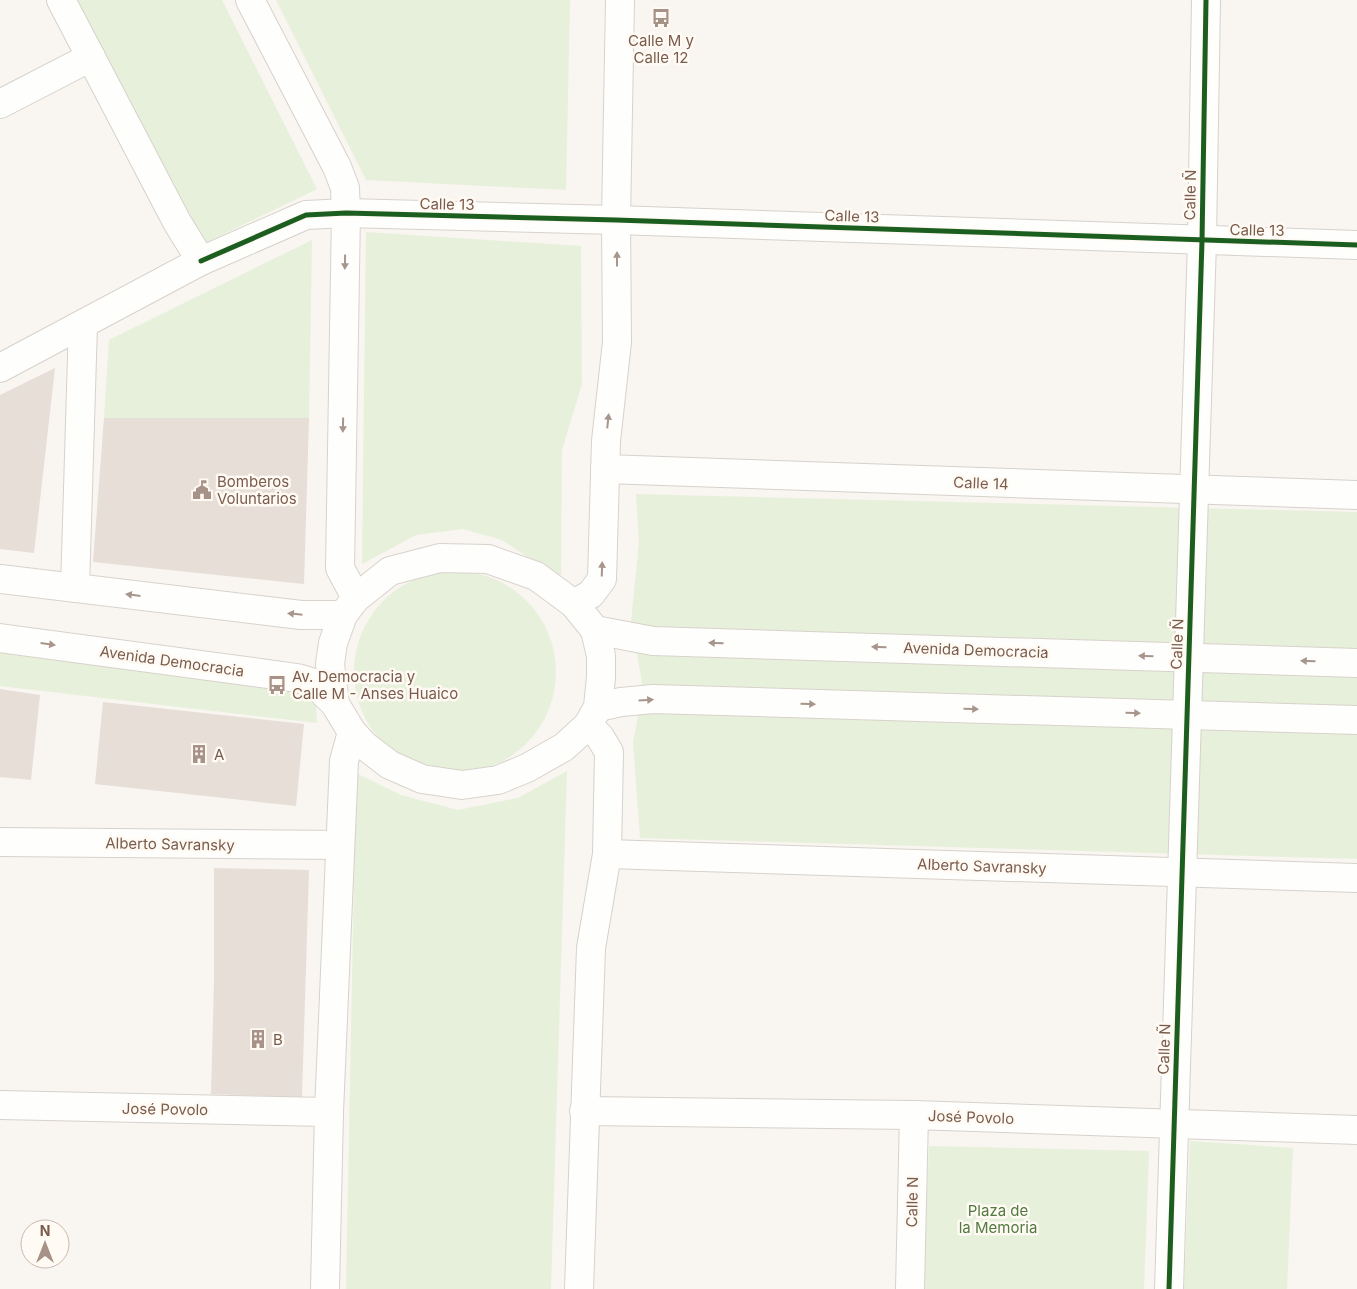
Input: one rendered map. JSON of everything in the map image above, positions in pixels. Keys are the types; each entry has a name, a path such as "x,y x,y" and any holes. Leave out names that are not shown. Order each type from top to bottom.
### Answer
{"street":[{"path":"61,0 177,222 201,261"},
{"path":"250,0 337,167 345,188 340,568 350,606"},
{"path":"574,604 592,594 602,579 606,441 617,342 616,220 620,0"},
{"name":"Calle Ñ","path":"1169,1289 1195,491 1206,0"},
{"path":"0,104 91,58"},
{"name":"Calle 13","path":"0,368 201,261 306,215 346,214 616,220 1357,245"},
{"path":"75,588 83,324"},
{"name":"Calle 14","path":"605,469 1195,491 1357,495"},
{"path":"580,1289 584,1111 591,948 607,854 609,752 600,737 593,716 601,677 601,656 595,630 574,604 536,576 488,559 440,558 390,571 350,606 333,642 330,664 335,704 352,732 365,746 390,765 422,779 462,785 498,780 527,768 564,748 593,716 621,702 653,699 1357,720"},
{"path":"0,579 300,615 350,606"},
{"name":"Avenida Democracia","path":"595,630 653,641 1357,663"},
{"name":"Avenida Democracia","path":"0,638 297,678 314,683 335,704"},
{"path":"325,1289 329,1112 344,761 352,732"},
{"name":"Alberto Savransky","path":"0,842 340,846"},
{"name":"Alberto Savransky","path":"607,854 1357,878"},
{"name":"José Povolo","path":"0,1105 329,1112"},
{"name":"José Povolo","path":"584,1111 914,1115 1357,1130"},
{"name":"Calle N","path":"910,1289 914,1115"}],"green space":[{"path":"77,0 222,0 317,189 205,243"},
{"path":"276,0 570,0 566,190 366,180"},
{"path":"366,232 581,246 582,384 562,450 561,579 502,540 463,529 416,535 362,564"},
{"path":"312,240 309,418 104,418 109,340"},
{"path":"636,494 1357,512 1357,859 640,838 633,742 642,682 631,622 639,542"},
{"path":"445,571 465,571 484,575 503,583 519,594 533,608 544,624 552,643 556,672 552,701 544,720 533,736 519,750 503,761 484,769 465,773 445,773 426,769 407,761 391,750 377,736 366,720 358,701 354,682 354,662 358,643 366,624 377,608 391,594 407,583 426,575"},
{"path":"0,650 293,688 316,705 317,723 0,686"},
{"path":"567,771 551,1289 346,1289 356,773 401,795 458,810 518,798"},
{"path":"1190,1141 1293,1148 1287,1289 1184,1289"},
{"name":"Plaza de la Memoria","path":"929,1146 1149,1151 1144,1289 923,1289"}],"building":[{"path":"55,368 34,553 0,549 0,395"},
{"name":"Bomberos Voluntarios","path":"104,418 309,418 304,584 93,562"},
{"path":"0,689 40,695 31,780 0,777"},
{"name":"A","path":"103,702 304,724 296,806 95,784"},
{"path":"214,868 309,870 302,1097 211,1094 214,982"}],"cycle path":[{"path":"1169,1289 1202,241 1206,0"},
{"path":"201,261 306,215 346,213 616,220 1357,245"}],"place":[{"name":"Calle M y Calle 12","path":"661,18"},
{"name":"Bomberos Voluntarios","path":"202,490"},
{"name":"Av. Democracia y Calle M - Anses Huaico","path":"277,685"},
{"name":"A","path":"199,754"},
{"name":"B","path":"258,1039"}]}
